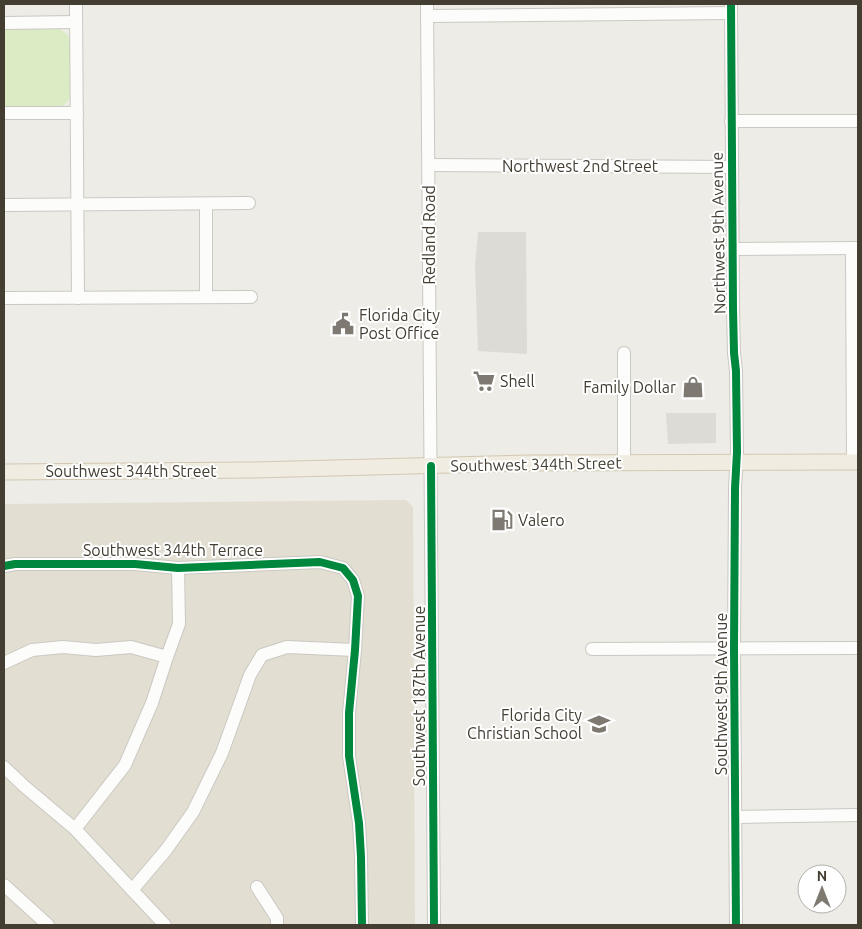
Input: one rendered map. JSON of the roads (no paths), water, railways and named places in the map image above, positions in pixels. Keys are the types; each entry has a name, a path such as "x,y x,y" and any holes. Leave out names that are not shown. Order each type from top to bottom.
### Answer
{"main road":[{"name":"Southwest 344th Street","path":"4,472 253,470 624,463 856,462"}],"street":[{"path":"76,4 78,298"},
{"path":"427,10 731,9"},
{"name":"Northwest 9th Avenue","path":"731,9 732,248 737,462"},
{"name":"Redland Road","path":"427,10 431,466"},
{"path":"4,23 76,22"},
{"path":"4,114 77,113"},
{"path":"731,121 858,121"},
{"name":"Northwest 2nd Street","path":"429,166 732,167"},
{"path":"4,205 249,203"},
{"path":"206,204 206,297"},
{"path":"732,248 855,248 856,462"},
{"path":"4,298 251,297"},
{"path":"624,353 624,463"},
{"name":"Southwest 9th Avenue","path":"736,925 734,649 737,462"},
{"name":"Southwest 187th Avenue","path":"431,466 434,925"},
{"name":"Southwest 344th Terrace","path":"4,566 15,564 125,564 178,568 320,562 343,568 353,580 358,596 355,650"},
{"path":"75,829 125,765 152,703 180,624 178,568"},
{"path":"4,663 32,650 63,647 96,650 132,647 167,657"},
{"path":"132,890 166,850 193,812 222,753 250,675 262,655 287,647 355,650 348,713 348,756 359,823 362,925"},
{"path":"592,650 858,648"},
{"path":"4,767 75,829 165,925"},
{"path":"736,817 858,816"},
{"path":"4,885 48,925"},
{"path":"257,887 277,918 277,925"}],"place":[{"name":"Florida City Post Office","path":"343,324"},
{"name":"Shell","path":"484,381"},
{"name":"Family Dollar","path":"693,387"},
{"name":"Valero","path":"502,520"},
{"name":"Florida City Christian School","path":"599,724"}]}
